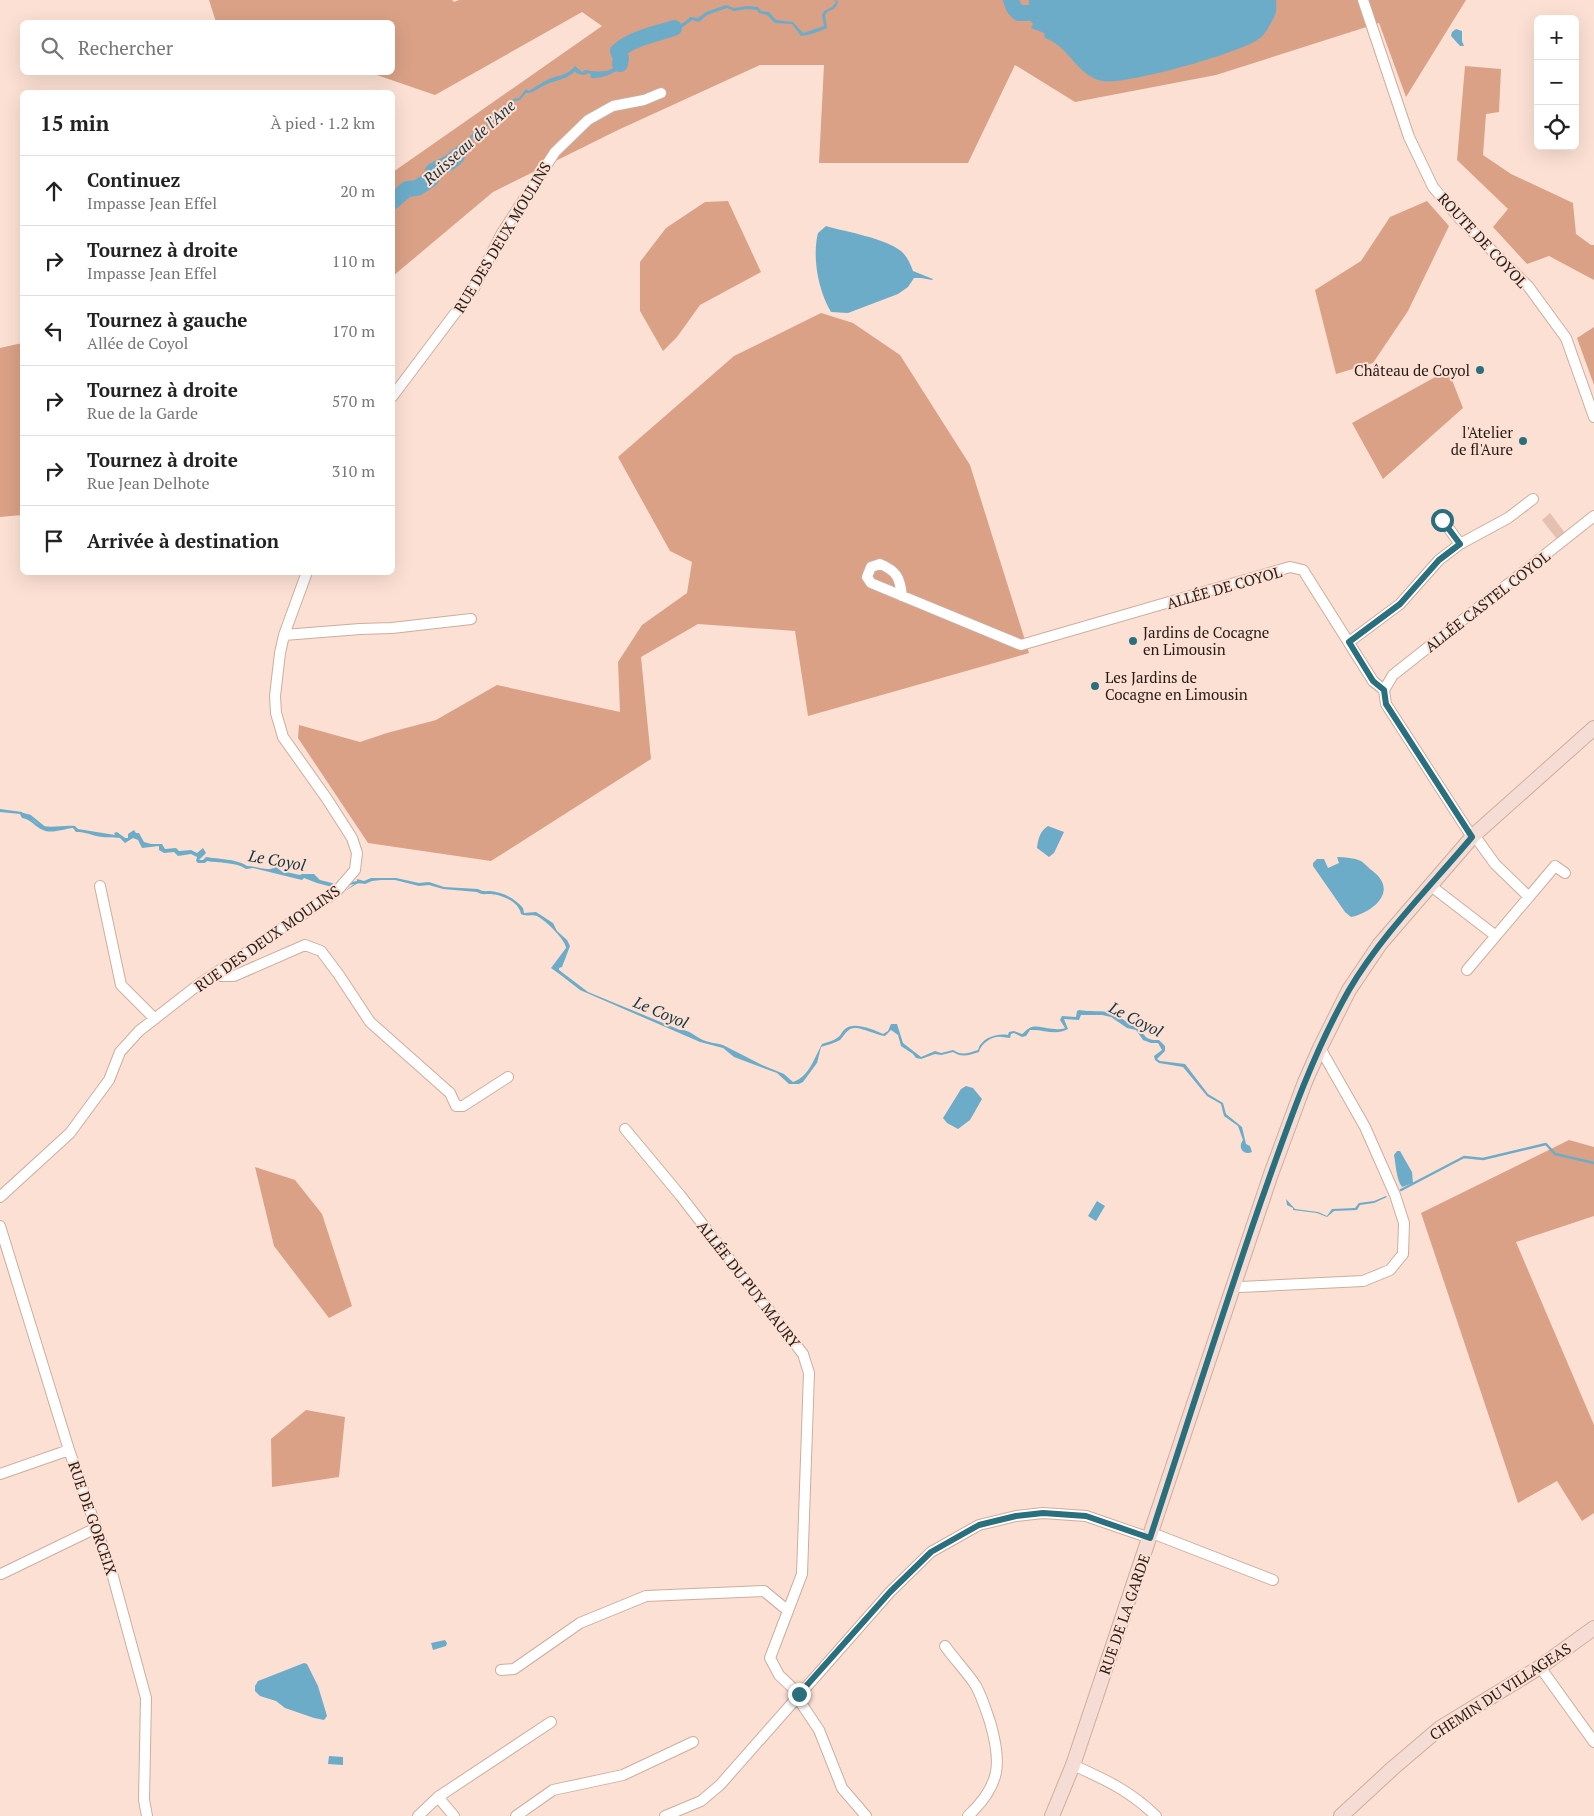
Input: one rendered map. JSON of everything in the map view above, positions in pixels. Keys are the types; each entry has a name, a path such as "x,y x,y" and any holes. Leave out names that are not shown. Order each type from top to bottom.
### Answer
{"main road":[{"name":"RUE DE LA GARDE","path":"1052,1816 1073,1765 1151,1536 1232,1284 1301,1091 1320,1048 1349,990 1380,944 1473,836 1594,729"},
{"name":"CHEMIN DU VILLAGEAS","path":"1341,1816 1440,1728 1540,1667 1594,1628"}],"street":[{"name":"ROUTE DE COYOL","path":"1363,0 1409,137 1433,187 1460,219 1528,286 1566,338 1594,417"},
{"name":"RUE DES DEUX MOULINS","path":"395,393 474,288 502,233 555,152 588,120 613,106 644,100 661,93"},
{"path":"1349,642 1400,604 1439,560 1460,544 1508,518 1533,499"},
{"name":"ALLÉE CASTEL COYOL","path":"1384,690 1393,675 1594,516"},
{"path":"1442,519 1460,544"},
{"name":"ALLÉE DE COYOL","path":"902,596 1021,645 1290,568 1303,570 1373,681 1384,690 1386,704 1473,836 1495,864 1529,897"},
{"name":"RUE DES DEUX MOULINS","path":"0,1197 70,1133 109,1080 120,1052 139,1031 212,976 336,892 355,870 357,853 352,838 283,737 276,712 275,696 280,653 284,635 306,575"},
{"path":"284,635 392,628 471,619"},
{"path":"1467,970 1554,866 1565,872"},
{"path":"100,886 121,985 155,1019"},
{"path":"1431,886 1496,936"},
{"path":"212,976 234,976 305,945 321,952 340,975 370,1022 450,1093 456,1106 463,1106 508,1077"},
{"path":"1232,1284 1240,1286 1363,1281 1390,1270 1403,1254 1404,1223 1395,1195 1365,1127 1320,1048"},
{"name":"ALLÉE DU PUY MAURY","path":"625,1129 680,1195 803,1354 809,1373 802,1574 770,1658 779,1675 798,1695"},
{"name":"RUE DE GORCEIX","path":"0,1226 69,1450 112,1573 146,1698 144,1800 147,1816"},
{"path":"0,1474 69,1450"},
{"path":"666,1816 701,1800 720,1785 890,1592 931,1552 979,1525 1016,1516 1043,1513 1086,1516 1151,1536 1273,1580"},
{"path":"1,1574 96,1528"},
{"path":"501,1670 514,1668 580,1623 646,1596 764,1591 787,1610"},
{"path":"945,1646 976,1686 993,1734 998,1762 992,1786 968,1816"},
{"path":"1540,1667 1594,1742"},
{"path":"798,1695 819,1730 842,1788 866,1816"},
{"path":"418,1816 438,1797 551,1722"},
{"path":"516,1816 553,1790 623,1774 692,1742"},
{"path":"1073,1765 1119,1786 1140,1801 1156,1816"},
{"path":"438,1797 454,1816"}],"shaded area":[{"path":"209,0 452,0 454,2 459,0 1466,0 1406,97 1379,23 1216,75 1075,102 1015,65 968,163 819,163 824,65 760,65 618,130 493,192 395,274 395,171 602,26 582,12 435,95 377,75 395,75 395,20 215,20"},
{"path":"1465,66 1501,69 1499,112 1486,114 1483,155 1511,174 1573,203 1576,234 1591,245 1594,245 1594,280 1549,256 1527,264 1493,227 1508,209 1457,160"},
{"path":"728,201 761,272 700,305 677,337 663,351 640,311 640,262 666,228 705,202"},
{"path":"1427,201 1449,226 1408,311 1373,363 1336,374 1315,290 1361,261 1390,217"},
{"path":"821,313 853,323 900,355 970,465 1029,653 808,716 795,631 698,624 641,657 651,759 491,861 368,843 298,738 299,725 360,742 436,720 497,685 620,712 618,662 642,625 687,593 692,562 670,551 618,457 734,356"},
{"path":"1594,327 1594,385 1577,338"},
{"path":"20,343 20,515 0,517 0,348"},
{"path":"1448,370 1463,408 1383,479 1352,423"},
{"path":"1550,513 1565,533 1557,539 1542,520"},
{"path":"1569,1140 1594,1147 1594,1216 1516,1242 1594,1425 1594,1513 1582,1521 1557,1481 1518,1503 1421,1213"},
{"path":"255,1167 295,1180 322,1214 352,1306 329,1318 274,1246"},
{"path":"306,1410 345,1417 339,1477 272,1487 271,1439"}],"water":[{"path":"834,0 838,1 836,7 825,15 827,28 801,36 792,24 775,23 767,15 759,13 757,10 734,11 727,8 707,15 699,22 692,20 683,27 653,36 652,33 682,24 690,17 698,18 706,12 726,5 734,8 758,7 761,11 769,12 776,20 793,22 803,33 824,26 822,15 824,11 832,7 836,2"},
{"path":"1029,0 1276,0 1276,10 1264,34 1250,44 1183,67 1133,78 1102,81 1086,73 1061,47 1045,38 1044,33 1031,28 1033,24 1028,18"},
{"path":"1456,29 1462,31 1464,46 1460,46 1451,36 1452,32"},
{"path":"618,46 625,47 622,52 624,58 623,67 599,78 591,78 590,73 583,75 575,71 565,78 549,83 531,93 526,93 520,100 515,101 510,108 472,138 473,146 463,145 458,149 459,157 434,173 432,179 420,186 419,191 416,192 411,189 405,197 395,203 395,199 401,195 408,186 414,188 428,179 431,170 454,158 456,156 454,151 458,145 470,142 470,136 483,125 486,125 495,113 513,99 519,98 526,89 529,91 547,80 566,74 575,66 582,72 585,70 610,70 618,65 620,60 613,51"},
{"path":"826,226 876,239 894,246 905,255 913,271 933,279 914,278 908,287 898,294 848,313 831,312 823,294 816,263 818,233"},
{"path":"0,809 22,812 39,824 50,827 75,826 78,829 115,835 114,833 117,832 125,838 128,838 128,834 134,830 136,833 139,833 144,842 162,844 165,849 176,848 179,851 191,850 197,853 203,848 206,853 199,860 203,860 206,857 233,861 247,866 270,869 276,867 284,873 314,874 320,880 337,886 336,888 304,878 302,880 253,868 246,869 233,864 207,861 205,863 198,863 196,861 197,857 191,854 178,856 174,852 164,853 159,850 159,846 142,848 138,840 133,838 125,843 120,838 99,837 76,832 73,828 46,831 22,818 20,814 0,812"},
{"path":"1048,826 1064,832 1054,853 1049,857 1037,848 1043,830"},
{"path":"1337,857 1361,861 1379,877 1384,887 1381,899 1376,904 1370,909 1351,917 1345,912 1313,866 1317,859 1324,859 1328,868 1339,863"},
{"path":"371,878 396,878 419,883 429,882 444,887 478,889 508,896 520,904 524,913 536,912 553,923 557,931 567,940 570,946 559,970 588,992 689,1032 708,1042 723,1045 784,1074 793,1082 804,1076 808,1071 822,1044 835,1039 844,1030 853,1026 864,1027 883,1034 888,1031 891,1024 897,1024 903,1043 921,1057 935,1051 941,1053 953,1050 962,1053 971,1052 978,1050 982,1042 990,1037 1008,1035 1009,1032 1014,1031 1022,1034 1032,1027 1065,1028 1060,1020 1062,1016 1076,1017 1079,1010 1111,1013 1139,1030 1147,1038 1159,1040 1165,1046 1165,1051 1157,1059 1185,1064 1208,1094 1223,1103 1226,1114 1242,1127 1246,1144 1250,1146 1252,1152 1246,1153 1242,1150 1241,1143 1243,1140 1238,1126 1224,1116 1221,1104 1207,1096 1183,1067 1159,1063 1155,1060 1154,1056 1162,1050 1158,1043 1143,1040 1136,1030 1127,1028 1111,1017 1081,1015 1079,1020 1064,1019 1068,1029 1063,1031 1030,1030 1026,1036 1022,1037 1014,1033 1011,1034 1010,1038 991,1038 982,1046 979,1052 972,1054 963,1055 953,1052 941,1055 935,1054 921,1059 916,1058 901,1046 898,1035 891,1030 885,1036 852,1028 840,1040 821,1047 817,1063 803,1082 789,1084 777,1073 734,1057 723,1048 700,1042 580,990 551,968 566,948 559,935 541,918 521,914 517,905 508,899 493,894 443,889 429,885 419,886 395,880 372,881 365,884 358,883 345,891 357,882 357,879 364,881"},
{"path":"966,1086 973,1088 982,1099 970,1120 958,1129 947,1123 943,1118 961,1089"},
{"path":"1397,1151 1400,1151 1412,1172 1413,1183 1402,1187 1397,1176 1394,1155"},
{"path":"1386,1196 1374,1203 1360,1205 1357,1210 1334,1211 1327,1217 1317,1213 1293,1210 1293,1208 1287,1205 1286,1199 1295,1209 1318,1212 1327,1216 1332,1209 1355,1208 1359,1203 1374,1201"},
{"path":"1097,1201 1105,1206 1096,1221 1088,1216"},
{"path":"445,1640 446,1646 433,1650 431,1643"},
{"path":"304,1663 307,1664 318,1686 327,1716 324,1720 285,1708 276,1701 260,1696 255,1691 258,1681"},
{"path":"329,1756 343,1757 343,1765 328,1764"}],"waterway":[{"name":"Ruisseau de l'Ane","path":"1011,0 1014,8 1019,13 1048,9"},
{"name":"Ruisseau de l'Ane","path":"620,64 621,58 618,51 645,37 674,28"},
{"name":"Ruisseau de l'Ane","path":"395,199 407,189 417,188 431,179 433,171 449,163 457,156"},
{"name":"Le Coyol","path":"22,814 30,816 46,829"},
{"name":"Le Coyol","path":"347,884 359,882"},
{"name":"Le Coyol","path":"1401,1190 1464,1157 1483,1159 1546,1144 1555,1154 1594,1163"}],"place":[{"name":"Château de Coyol","path":"1480,370"},
{"name":"l'Atelier de fl'Aure","path":"1523,441"},
{"name":"Jardins de Cocagne en Limousin","path":"1133,641"},
{"name":"Les Jardins de Cocagne en Limousin","path":"1095,686"}],"route":[{"path":"799,1694 890,1592 931,1552 979,1525 1016,1516 1043,1513 1086,1516 1150,1538 1232,1284 1305,1082 1320,1048 1349,990 1380,944 1472,837 1386,704 1384,690 1373,681 1349,642 1400,604 1439,560 1460,544 1442,520"}]}
